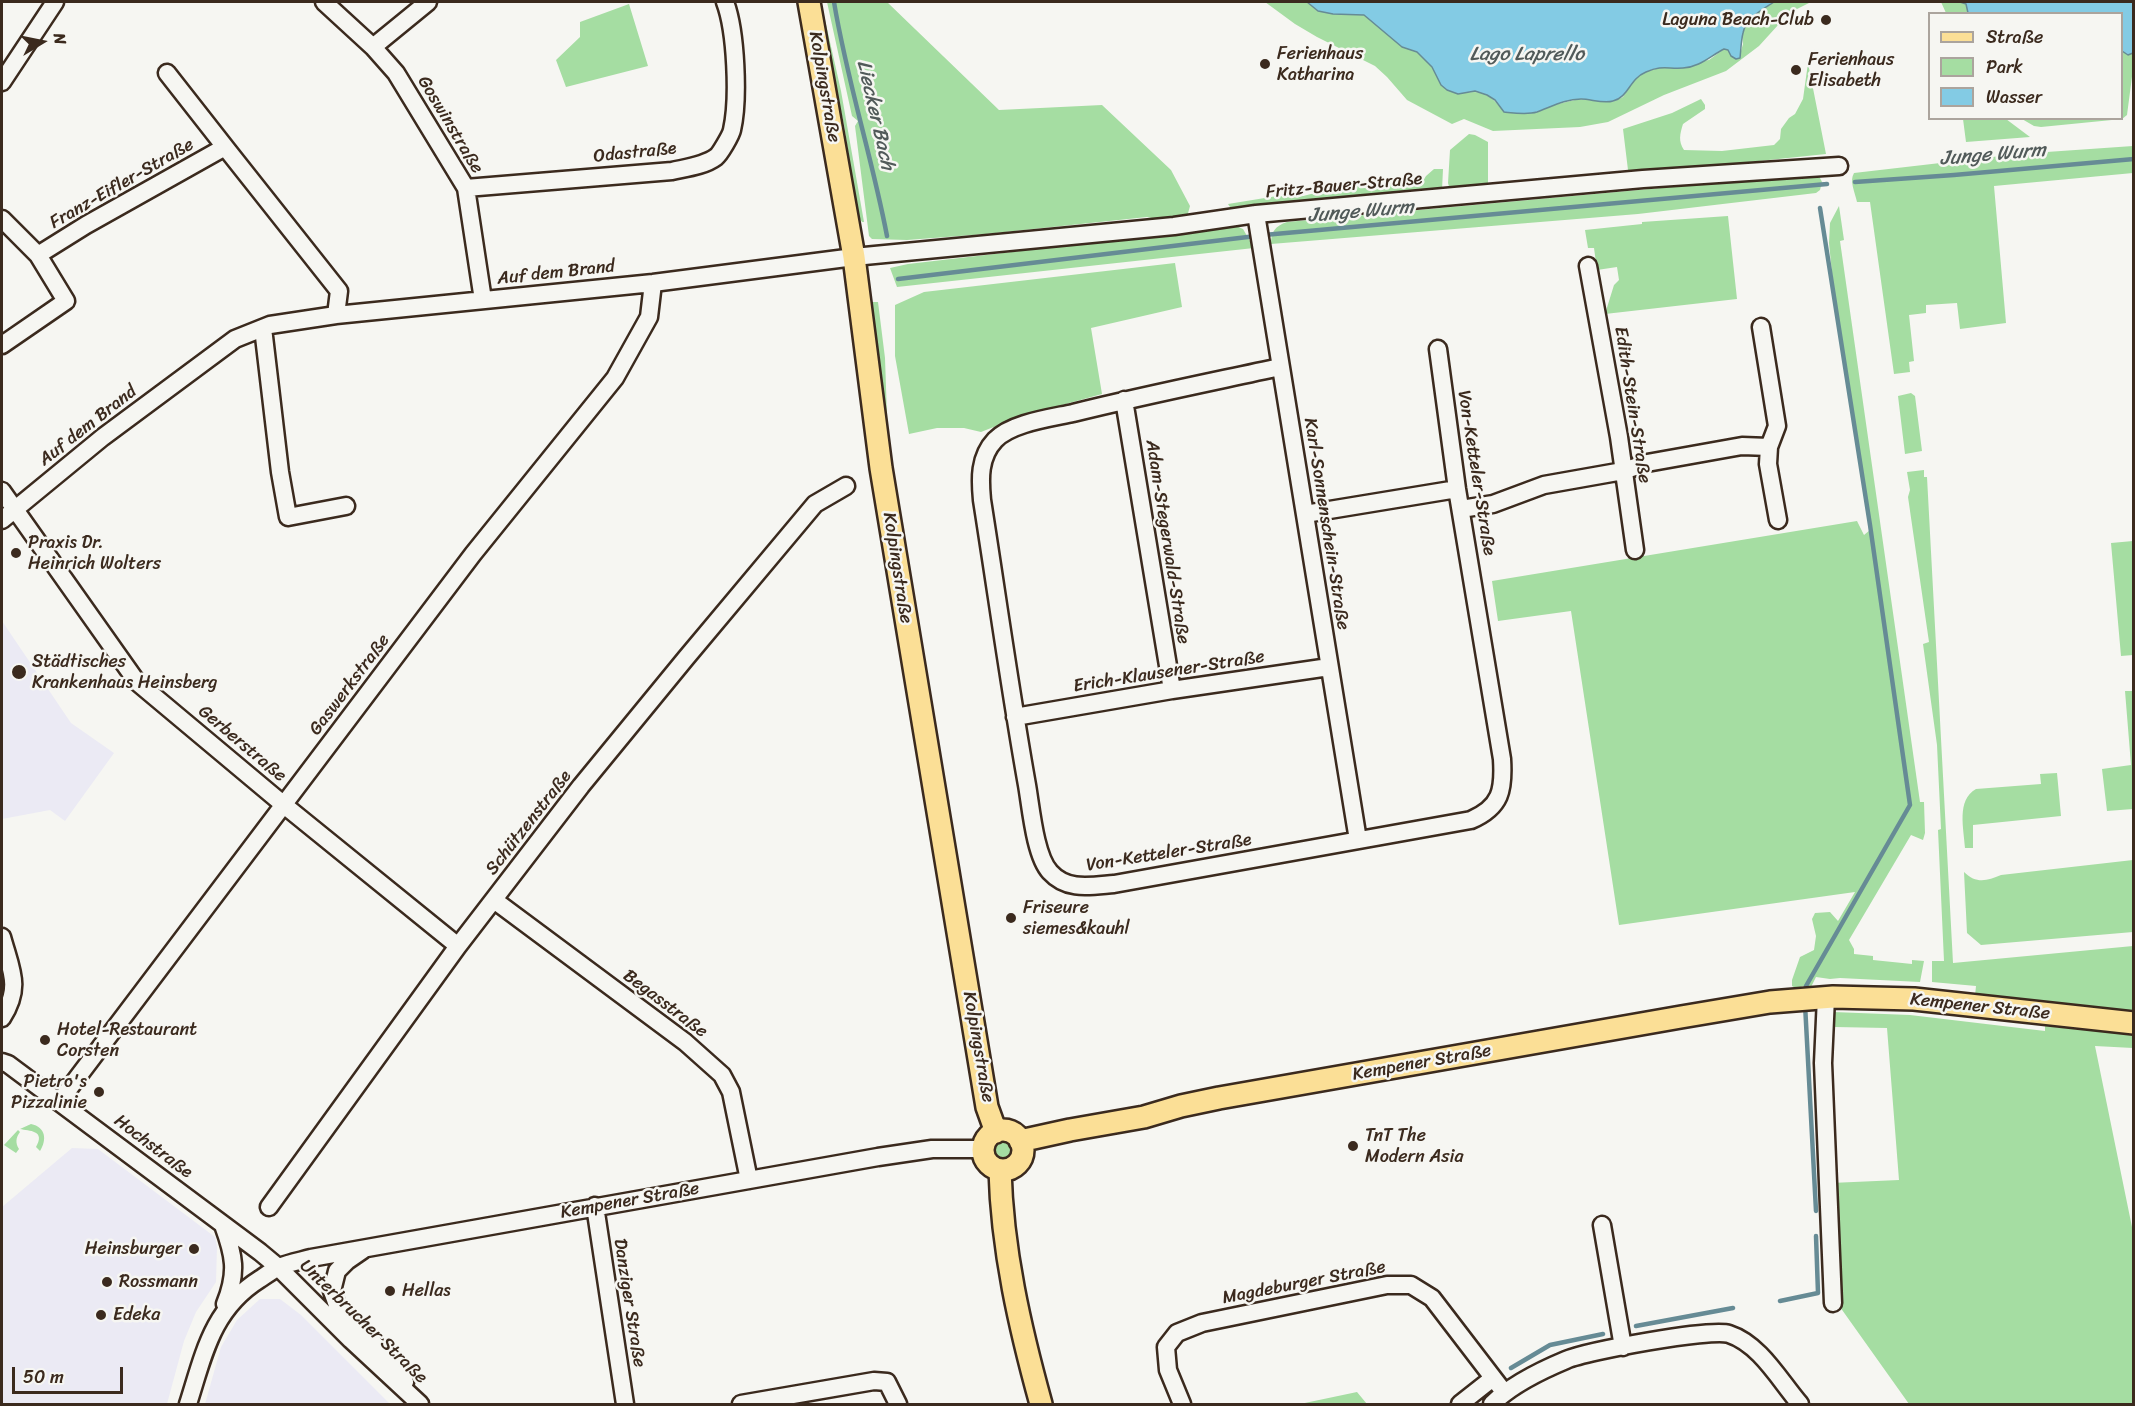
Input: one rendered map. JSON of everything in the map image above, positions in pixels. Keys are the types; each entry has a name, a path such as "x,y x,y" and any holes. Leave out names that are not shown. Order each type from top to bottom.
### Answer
{"main road":[{"name":"Kolpingstraße","path":"809,2 854,257 880,468 987,1107 989,1140"},
{"name":"Kempener Straße","path":"1020,1142 1070,1130 1144,1117 1219,1098 1681,1017 1792,1000 1829,997 1914,999 2133,1023"},
{"path":"1008,1131 1020,1142 1022,1152 1019,1162 1011,1168 1000,1170 987,1163 989,1140 1008,1131"},
{"path":"1000,1170 1013,1287 1023,1338 1041,1404"}],"street":[{"path":"2,82 55,2"},
{"name":"Goswinstraße","path":"324,2 374,47 396,73 466,188 483,300"},
{"path":"374,47 428,2"},
{"name":"Odastraße","path":"466,188 672,171 694,166 716,157 729,138 732,129 736,73 729,13 725,2"},
{"name":"Franz-Eifler-Straße","path":"167,73 339,291 336,315"},
{"name":"Franz-Eifler-Straße","path":"38,255 86,225 225,147"},
{"name":"Fritz-Bauer-Straße","path":"854,257 1174,226 1256,213 1632,180 1839,165"},
{"name":"Karl-Sonnenschein-Straße","path":"1256,213 1358,840"},
{"path":"2,219 38,255 66,301 2,345"},
{"name":"Auf dem Brand","path":"8,515 103,436 226,346 236,339 270,325 336,315 653,283 854,257"},
{"name":"Edith-Stein-Straße","path":"1588,266 1619,437 1635,550"},
{"name":"Gaswerkstraße","path":"64,1096 473,554 615,378 648,317 653,283"},
{"path":"1761,327 1777,426 1768,447 1768,464 1778,520"},
{"path":"263,328 280,472 288,517 346,506"},
{"name":"Von-Ketteler-Straße","path":"1280,367 1124,400 1006,431 995,440 981,465 982,500 1015,717 1041,860 1057,879 1069,885 1080,887 1114,884 1471,820 1486,813 1498,800 1504,778 1502,759 1457,489 1438,349"},
{"name":"Adam-Stegerwald-Straße","path":"1124,400 1172,690"},
{"path":"1461,509 1493,504 1544,485 1623,471 1647,463 1742,447 1768,447"},
{"name":"Schützenstraße","path":"269,1207 458,946 589,777 807,513 815,504 846,486"},
{"path":"1305,514 1457,489"},
{"name":"Gerberstraße","path":"2,491 8,515 137,682 458,946"},
{"name":"Erich-Klausener-Straße","path":"1015,717 1172,690 1329,667"},
{"name":"Begasstraße","path":"494,900 684,1042 722,1076 731,1092 749,1180"},
{"path":"2,937 15,984 10,1004 2,1018"},
{"path":"1829,997 1823,1063 1833,1303"},
{"name":"Hochstraße","path":"2,1062 64,1096 278,1267"},
{"name":"Kempener Straße","path":"217,1321 240,1293 278,1267 311,1258 595,1206 989,1140"},
{"name":"Danziger Straße","path":"595,1206 625,1404"},
{"path":"188,1404 203,1358 232,1286 234,1254 222,1224"},
{"path":"1602,1225 1623,1347"},
{"path":"366,1248 347,1261 337,1272 332,1291 337,1305 390,1360 421,1404"},
{"name":"Unterbrucher Straße","path":"278,1267 351,1340 421,1404"},
{"name":"Magdeburger Straße","path":"1182,1404 1168,1370 1166,1347 1177,1333 1202,1323 1387,1285 1411,1285 1432,1298 1493,1378 1498,1398"},
{"path":"1498,1398 1568,1359 1704,1333 1727,1333 1742,1340 1759,1354 1800,1404"},
{"path":"1460,1404 1493,1378"},
{"path":"741,1404 799,1400 874,1381 887,1382 898,1404"}],"shaded area":[{"name":"Städtisches Krankenhaus Heinsberg","path":"2,621 71,723 114,753 65,821 50,810 2,819"},
{"path":"72,1148 98,1149 215,1237 216,1282 196,1312 184,1341 167,1404 2,1404 2,1207"},
{"path":"260,1299 280,1299 301,1315 390,1404 205,1404 221,1347 237,1320"}],"green space":[{"path":"817,2 821,2 841,91 864,222 858,216 844,125"},
{"path":"827,2 887,2 999,110 1102,105 1171,170 1190,206 1187,217 1161,220 1147,217 907,240 872,239 869,236 855,126 858,121 852,116"},
{"path":"1265,2 1307,2 1318,11 1364,15 1402,47 1417,52 1458,94 1479,92 1494,100 1504,112 1536,112 1545,107 1579,99 1612,102 1623,97 1635,78 1645,72 1709,60 1724,49 1736,59 1739,58 1743,44 1742,34 1747,21 1774,2 1811,2 1789,13 1759,46 1726,71 1664,95 1608,122 1580,127 1493,131 1464,119 1452,124 1407,100 1375,66 1317,37"},
{"path":"1941,2 1966,4 1968,12 1946,12"},
{"path":"629,4 648,66 566,87 556,60 580,37 580,22"},
{"path":"2123,52 2128,55 2133,53 2127,115 2123,118"},
{"path":"1808,63 1826,154 1635,174 1628,170 1623,129 1672,113 1701,99 1705,109 1683,124 1680,137 1684,150 1722,151 1774,145 1780,139 1781,129 1795,114 1803,99"},
{"path":"1963,120 2007,120 2030,137 1966,142"},
{"path":"2024,120 2112,120 2041,127"},
{"path":"1469,134 1488,142 1488,186 1450,190 1448,183 1450,150"},
{"path":"2133,146 2133,173 1994,186 2006,323 1960,329 1957,303 1926,305 1926,313 1909,315 1914,361 1909,362 1910,372 1894,374 1870,202 1857,202 1852,183 1854,173 2018,154"},
{"path":"1434,169 1443,169 1442,190 1232,210 1228,204 1277,196 1303,196 1372,179 1410,187 1421,184"},
{"path":"1818,174 1822,182 1820,190 1816,193 1638,214 1271,244 1274,230 1287,222"},
{"path":"1839,206 1844,240 1840,241 1920,802 1924,802 1925,833 1923,840 1911,835 1849,940 1854,954 1873,956 1873,960 1912,964 1912,960 1924,961 1920,982 1816,977 1811,987 1802,986 1799,990 1792,986 1792,980 1800,957 1814,950 1816,936 1812,919 1815,913 1830,912 1838,921 1855,892 1619,925 1571,611 1498,621 1492,581 1857,521 1864,535 1870,530 1857,435 1836,313 1829,243 1830,223"},
{"path":"1728,216 1737,299 1605,314 1614,285 1619,280 1617,267 1597,270 1594,248 1588,248 1585,230 1642,224 1642,222"},
{"path":"1236,226 1243,229 1254,248 897,287 890,268 908,264"},
{"path":"1175,263 1182,307 1091,328 1102,394 1019,417 981,432 964,428 937,428 909,434 895,356 895,305 924,292"},
{"path":"871,302 878,302 885,358 887,416 884,416"},
{"path":"1911,393 1915,396 1922,451 1905,454 1898,396"},
{"path":"1924,470 1924,477 1927,477 1953,963 2133,946 2133,1013 2032,1000 1975,996 1976,986 1932,982 1932,961 1944,961 1937,745 1923,644 1929,642 1908,497 1910,490 1907,472"},
{"path":"2133,541 2133,655 2121,656 2111,543"},
{"path":"2125,691 2133,691 2133,809 2107,811 2102,769 2131,765"},
{"path":"2057,773 2061,816 1973,825 1973,848 1965,848 1963,807 1970,794 1976,789 2041,784 2040,774"},
{"path":"2133,860 2133,932 1981,945 1967,933 1964,872 1977,880 1982,880 2001,875"},
{"path":"1833,1012 1910,1015 2045,1031 2045,1026 2133,1035 2133,1048 2095,1046 2133,1232 2133,1404 1909,1404 1840,1307 1831,1183 1899,1180 1887,1028 1835,1027"},
{"path":"31,1124 40,1128 44,1134 44,1143 40,1151 36,1147 39,1141 38,1134 20,1129"},
{"path":"18,1130 20,1132 17,1138 19,1149 16,1153 4,1145"},
{"path":"1002,1137 1012,1140 1015,1150 1012,1160 1002,1163 992,1160 989,1150 992,1140"},
{"path":"1357,1392 1367,1404 1300,1404"}],"water":[{"name":"Lago Laprello","path":"1307,2 1774,2 1747,23 1742,36 1740,58 1736,59 1724,49 1695,66 1661,68 1646,72 1636,79 1623,96 1613,101 1575,99 1525,114 1504,112 1495,100 1475,91 1458,94 1447,90 1441,85 1432,67 1417,52 1402,47 1364,15 1318,11"},
{"path":"1960,2 2133,2 2133,53 2128,55 2123,52 2123,12 1968,12 1966,4"}],"waterway":[{"name":"Liecker Bach","path":"834,2 887,236"},
{"name":"Junge Wurm","path":"1855,182 2134,159"},
{"name":"Junge Wurm","path":"1264,235 1827,184"},
{"path":"1806,993 1806,986 1910,805 1870,525 1820,208"},
{"name":"Junge Wurm","path":"898,279 1256,236"},
{"path":"1805,1004 1816,1211"},
{"path":"1780,1301 1818,1293 1816,1236"},
{"path":"1636,1326 1733,1308"},
{"path":"1511,1368 1550,1345 1603,1334"}],"place":[{"name":"Laguna Beach-Club","path":"1826,20"},
{"name":"Ferienhaus Katharina","path":"1265,64"},
{"name":"Ferienhaus Elisabeth","path":"1796,70"},
{"name":"Praxis Dr. Heinrich Wolters","path":"16,553"},
{"name":"Städtisches Krankenhaus Heinsberg","path":"19,672"},
{"name":"Friseure siemes&kauhl","path":"1011,918"},
{"name":"Hotel-Restaurant Corsten","path":"45,1040"},
{"name":"Pietro's Pizzalinie","path":"99,1092"},
{"name":"TnT The Modern Asia","path":"1353,1146"},
{"name":"Heinsburger","path":"194,1249"},
{"name":"Rossmann","path":"107,1282"},
{"name":"Hellas","path":"390,1291"},
{"name":"Edeka","path":"101,1315"}]}
